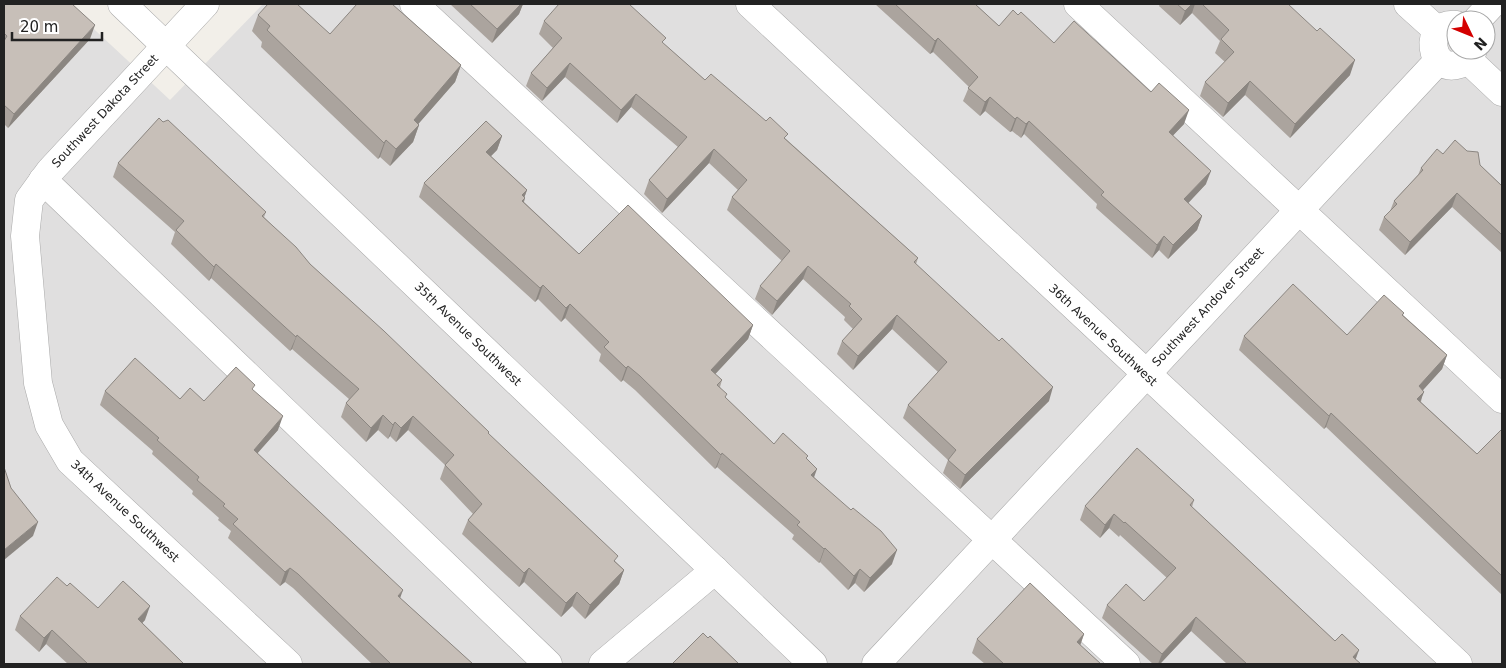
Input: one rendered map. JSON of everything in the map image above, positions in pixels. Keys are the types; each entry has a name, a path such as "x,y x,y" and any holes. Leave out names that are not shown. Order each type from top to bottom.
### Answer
{"street":[{"name":"35th Avenue Southwest","path":"122,4 814,664"},
{"name":"Southwest Dakota Street","path":"36,190 205,4"},
{"path":"414,4 1126,664"},
{"name":"36th Avenue Southwest","path":"750,4 1458,664"},
{"path":"1078,4 1502,399"},
{"path":"1408,4 1446,27"},
{"path":"1446,29 1432,45 1433,52 1439,60 1449,65 1463,63 1466,60"},
{"name":"Southwest Andover Street","path":"876,664 1298,209 1439,60"},
{"path":"1474,60 1502,92"},
{"path":"36,190 548,664"},
{"name":"34th Avenue Southwest","path":"36,190 25,236 38,383 50,425 70,461 288,664"},
{"path":"603,664 715,570"}],"shaded area":[{"path":"4,4 67,4 170,100 263,4 1502,4 1502,664 4,664"}],"building":[{"path":"4,4 72,4 95,25 14,114 4,105 4,41 7,36 4,33"},
{"path":"268,4 297,4 330,34 357,4 392,4 461,65 414,120 419,125 396,149 386,140 384,143 267,30 270,26 258,15"},
{"path":"470,4 521,4 497,29"},
{"path":"559,4 629,4 666,38 662,42 705,80 711,74 766,121 770,117 788,134 784,138 918,258 914,262 999,341 1002,338 1053,387 965,475 948,460 956,450 908,405 947,362 897,315 858,356 842,341 862,319 849,306 851,304 808,266 777,301 760,286 790,251 732,197 747,180 714,149 667,199 649,180 687,137 636,94 621,110 570,63 547,88 531,73 562,38 544,21"},
{"path":"895,4 975,4 999,26 1013,10 1018,15 1021,12 1054,43 1074,21 1151,92 1159,83 1189,110 1169,132 1211,171 1184,199 1202,216 1173,245 1164,236 1157,245 1101,195 1104,192 1029,121 1026,124 1017,117 1015,119 990,97 985,102 968,88 978,77 938,38 935,41"},
{"path":"1177,4 1192,4 1185,11"},
{"path":"1202,4 1288,4 1317,31 1320,28 1355,60 1295,124 1250,81 1228,103 1205,82 1234,52 1221,39 1229,30"},
{"path":"159,118 163,122 168,120 266,212 262,216 296,247 310,264 384,331 618,556 614,561 624,570 590,605 577,592 566,603 529,568 524,573 468,520 482,504 445,465 454,455 413,416 401,428 395,422 393,425 383,415 371,428 346,403 359,389 297,335 296,337 216,264 214,267 176,230 184,221 118,163"},
{"path":"486,121 502,136 486,152 527,190 522,195 525,198 522,201 579,254 628,205 753,325 711,370 722,380 717,385 727,394 725,397 774,444 783,433 808,456 806,458 817,469 811,475 851,510 853,508 881,531 897,550 870,578 860,569 854,576 825,548 797,525 800,522 722,453 721,455 640,376 628,366 626,368 604,347 609,342 570,304 566,308 543,285 540,288 424,183"},
{"path":"1455,140 1467,151 1478,152 1480,165 1502,186 1502,235 1457,193 1410,242 1384,217 1397,204 1394,201 1423,170 1421,168 1437,149 1443,154"},
{"path":"1293,284 1347,335 1384,295 1404,313 1402,315 1447,355 1419,386 1424,392 1417,399 1477,454 1502,429 1502,576 1331,413 1329,416 1244,336"},
{"path":"135,358 180,399 190,388 204,401 236,367 255,385 252,389 283,416 254,450 403,590 398,596 473,664 391,664 298,574 290,568 285,572 233,524 238,519 223,506 225,504 197,480 199,477 157,440 159,438 105,391"},
{"path":"1137,448 1194,500 1190,505 1335,641 1342,634 1359,650 1353,657 1361,664 1247,664 1196,617 1162,654 1107,605 1126,584 1144,601 1176,568 1114,514 1105,525 1085,506"},
{"path":"4,467 11,488 38,522 4,550"},
{"path":"57,577 67,586 70,583 98,608 123,581 150,606 138,619 184,664 88,664 52,630 44,638 20,616"},
{"path":"1030,583 1084,634 1077,642 1101,664 1004,664 977,639"},
{"path":"703,633 708,638 710,636 739,664 672,664"}]}
